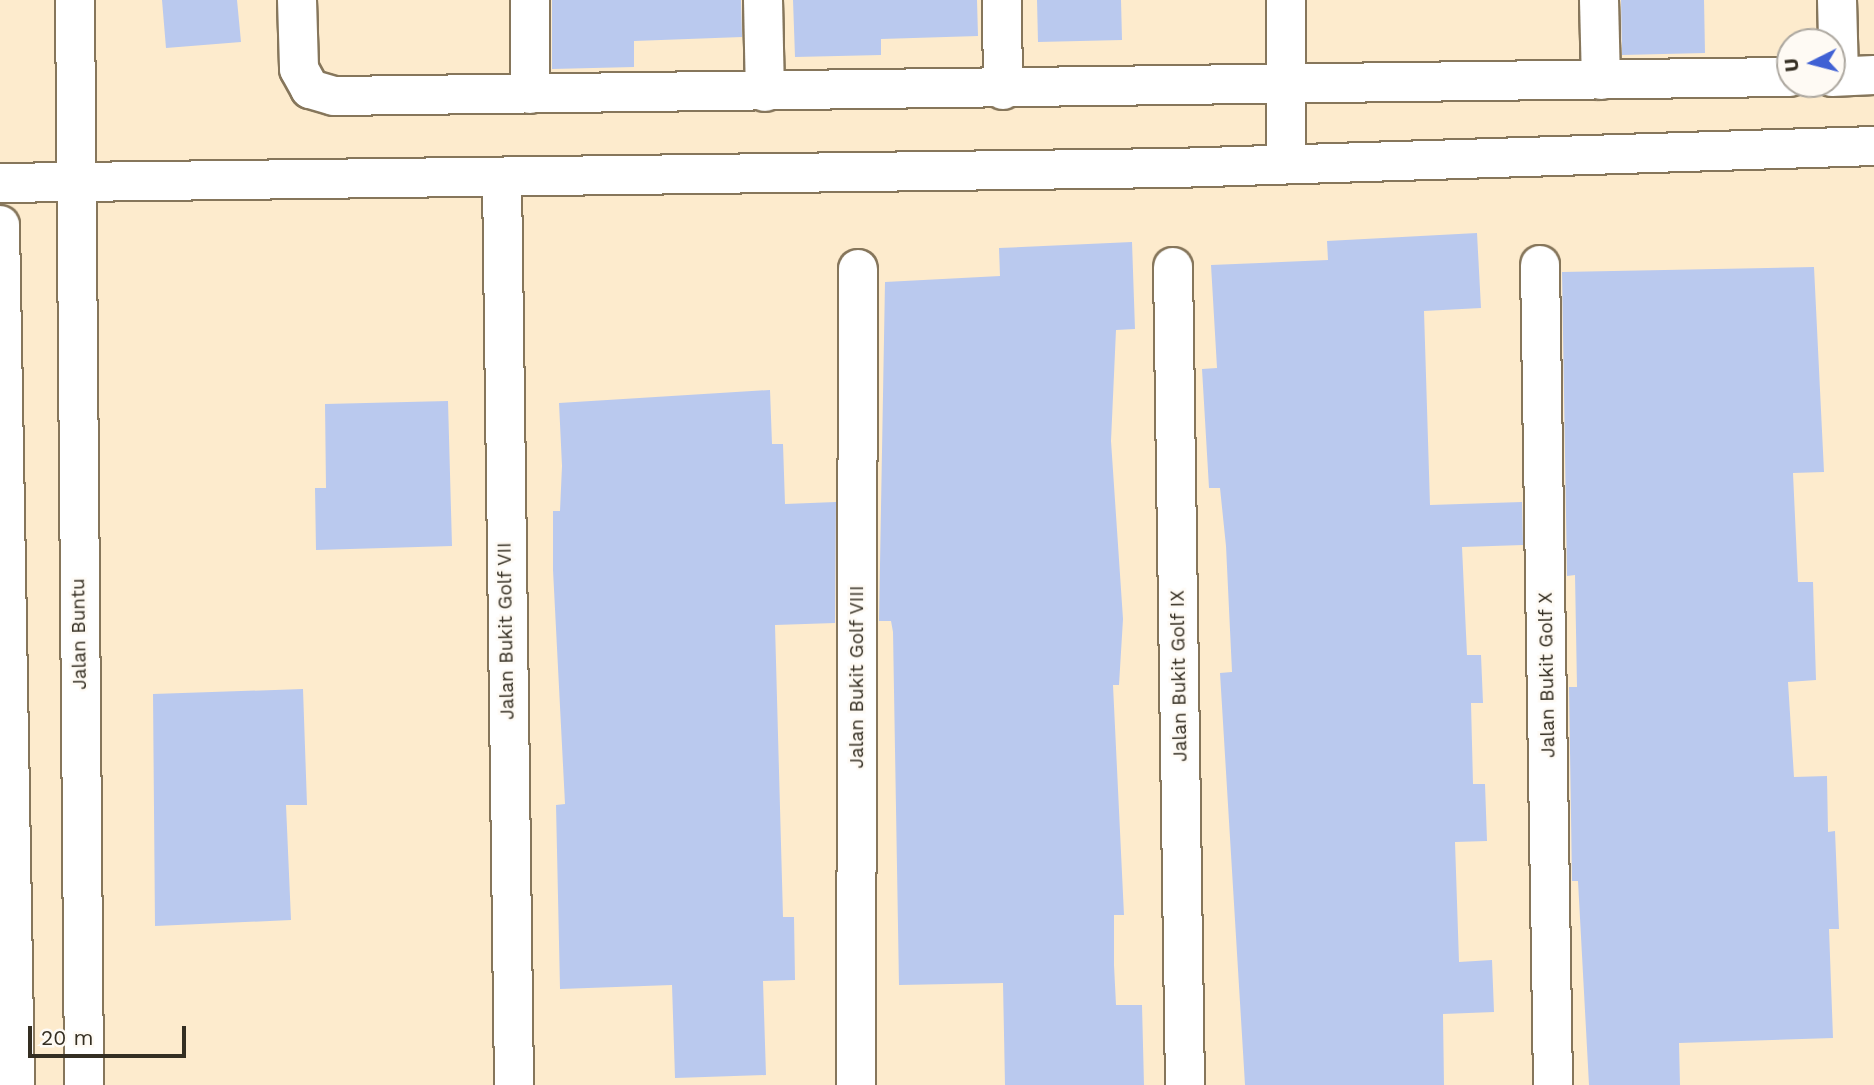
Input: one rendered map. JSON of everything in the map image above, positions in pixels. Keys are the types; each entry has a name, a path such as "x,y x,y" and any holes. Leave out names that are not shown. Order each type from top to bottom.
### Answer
{"street":[{"name":"Jalan Buntu","path":"75,0 74,182 84,1085"},
{"path":"297,0 299,69 310,89 334,96 1286,87 1776,77"},
{"path":"530,0 530,94"},
{"path":"763,0 765,92"},
{"path":"1002,0 1003,90"},
{"path":"1286,0 1286,164"},
{"path":"1600,0 1601,80"},
{"path":"1837,0 1848,76"},
{"path":"0,183 502,178 1286,164 1874,146"},
{"name":"Jalan Bukit Golf VII","path":"502,178 514,1085"},
{"path":"0,225 15,1085"},
{"name":"Jalan Bukit Golf X","path":"1540,265 1553,1085"},
{"name":"Jalan Bukit Golf IX","path":"1173,267 1185,1085"},
{"name":"Jalan Bukit Golf VIII","path":"856,1085 858,269"}],"building":[{"path":"162,0 237,0 241,42 166,48"},
{"path":"552,0 741,0 742,37 634,41 634,67 552,69"},
{"path":"793,0 977,0 978,36 881,39 881,55 795,57"},
{"path":"1037,0 1121,0 1122,40 1038,42"},
{"path":"1621,0 1704,0 1705,53 1622,55"},
{"path":"1477,233 1481,308 1424,311 1430,505 1522,502 1523,545 1462,547 1467,655 1481,655 1483,703 1471,703 1473,784 1485,784 1487,841 1455,842 1459,962 1492,960 1494,1012 1443,1014 1444,1085 1245,1085 1220,673 1232,672 1226,546 1220,488 1209,488 1202,369 1217,368 1211,265 1328,260 1327,241"},
{"path":"1132,242 1135,329 1116,330 1111,441 1123,619 1119,685 1113,685 1124,915 1114,915 1114,965 1116,1005 1142,1005 1144,1085 1005,1085 1003,983 899,985 893,632 891,621 879,621 885,282 1000,276 999,248"},
{"path":"1814,267 1824,472 1793,473 1798,582 1813,582 1816,680 1788,682 1794,777 1827,776 1828,832 1835,831 1839,929 1829,929 1833,1038 1679,1043 1680,1085 1589,1085 1578,881 1572,881 1569,687 1577,687 1575,575 1567,576 1562,272"},
{"path":"770,390 772,444 783,444 785,504 836,502 835,623 775,625 783,917 794,917 795,980 763,981 766,1075 675,1078 672,985 560,989 556,805 565,804 553,570 553,511 560,511 562,466 559,403"},
{"path":"448,401 452,546 316,550 315,488 326,488 325,404"},
{"path":"303,689 307,805 286,805 291,920 155,926 153,694"}]}
